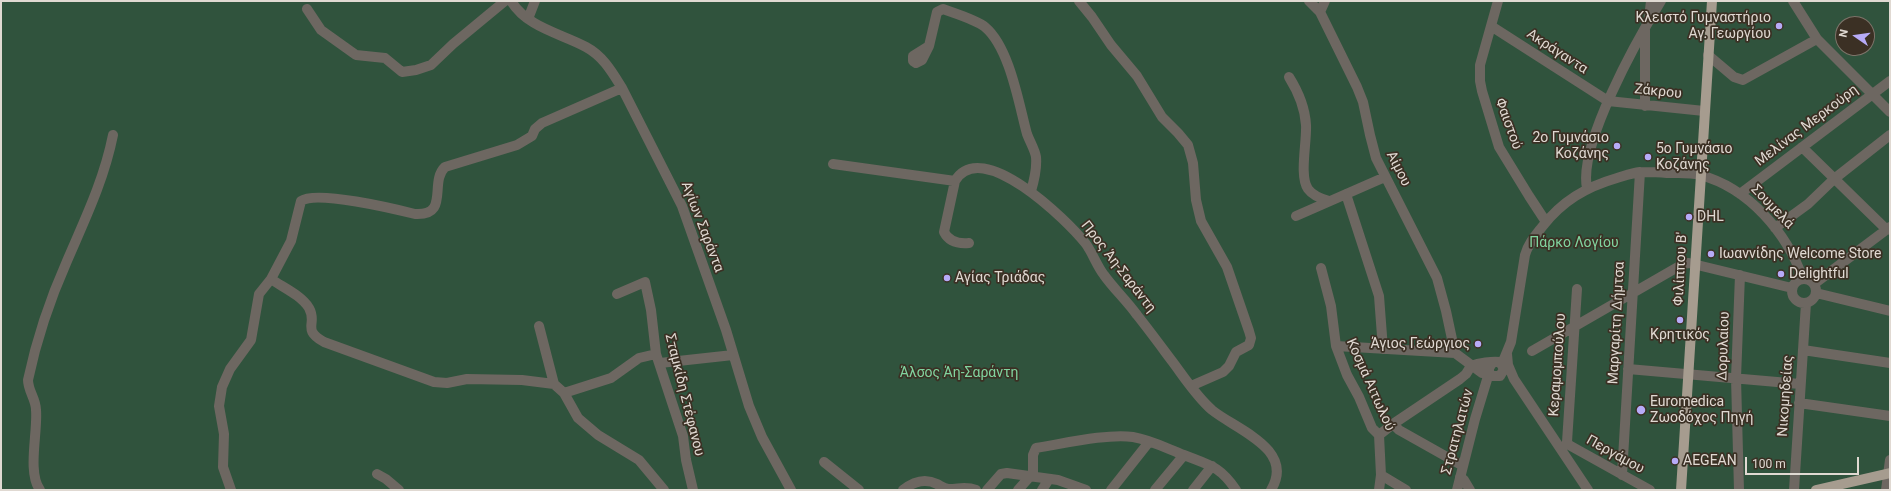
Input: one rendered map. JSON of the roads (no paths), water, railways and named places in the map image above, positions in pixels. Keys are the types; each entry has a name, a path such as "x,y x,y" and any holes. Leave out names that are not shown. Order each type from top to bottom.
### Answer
{"main road":[{"name":"Φιλίππου Β'","path":"1681,490 1712,1"},
{"path":"1816,490 1889,474"}],"street":[{"path":"307,10 321,30 356,55 385,58 402,72 416,70 431,65 452,44 505,1"},
{"name":"Αγίων Σαράντα","path":"511,1 521,14 538,26 587,47 596,54 611,69 622,88 682,206 726,330 752,416 791,490"},
{"path":"528,19 536,1"},
{"path":"1079,1 1111,45 1138,76 1162,117 1188,145 1194,170 1199,217 1204,229 1227,267 1250,331 1251,338 1249,345 1236,352 1229,366 1223,372 1191,386"},
{"name":"Αίμου","path":"1309,1 1320,12 1357,87 1363,102 1372,147 1385,177 1408,218 1437,278 1455,353"},
{"path":"1320,12 1325,1"},
{"name":"Φαιστού","path":"1498,1 1480,65 1482,91 1499,146 1546,222"},
{"path":"1645,106 1647,24 1651,1"},
{"path":"1587,188 1585,180 1587,167 1600,119 1647,24 1661,1"},
{"path":"1793,1 1816,39 1890,112"},
{"path":"929,46 937,12 943,9 982,25 990,33 1004,56 1036,157 1035,171 1030,191"},
{"name":"Ακράγαντα","path":"1491,26 1608,101"},
{"path":"1708,55 1734,77 1743,80 1816,39"},
{"path":"1289,77 1304,105 1306,127 1304,175 1307,188 1318,197 1329,201"},
{"name":"Μελίνας Μερκούρη","path":"1740,194 1890,81"},
{"path":"231,490 223,467 224,434 219,406 222,387 230,369 251,340 259,294 271,279 291,241 295,232 301,201 306,197 322,197 360,202 415,214 430,212 435,206 440,171 445,166 517,145 532,136 535,129 542,123 622,88"},
{"name":"Ζάκρου","path":"1608,101 1704,111"},
{"path":"40,490 35,474 36,409 29,391 28,380 56,288 101,181 108,160 113,135"},
{"path":"1775,228 1808,204 1834,179 1890,135"},
{"path":"1802,147 1888,229 1815,288 1810,301 1806,303 1796,301 1793,298 1792,288 1796,281 1803,278 1815,288 1890,311"},
{"path":"833,164 954,181 944,232 947,237 954,242 961,244 969,243"},
{"name":"Προς Άη-Σαράντη","path":"954,181 959,174 967,169 979,167 991,171 1030,191 1046,203 1085,243 1103,274 1139,316 1191,386 1213,410 1252,435 1271,453 1276,472 1271,490"},
{"name":"Σουμελά","path":"1491,376 1489,368 1507,354 1512,338 1525,255 1529,244 1546,222 1562,205 1587,188 1640,172 1687,173 1700,175 1740,194 1761,212 1775,228 1794,255 1803,278"},
{"name":"Μαργαρίτη Δήμτσα","path":"1622,475 1640,172"},
{"path":"1296,216 1385,177"},
{"path":"1346,194 1379,296 1383,349"},
{"path":"1532,351 1683,264 1696,264 1792,288"},
{"name":"Κοσμά Αιτωλού","path":"1321,268 1331,306 1336,346 1347,375 1359,396 1372,428 1379,435 1381,475 1379,490"},
{"name":"Δορυλαίου","path":"1739,490 1736,378 1740,275"},
{"path":"271,279 305,303 311,315 312,332 314,336 324,342 434,382 447,383 467,379 522,380 554,384"},
{"name":"Σταμκίδη Στέφανου","path":"617,294 646,282 658,359 683,436 686,460 693,490"},
{"name":"Κεραμομπούλου","path":"1567,442 1577,289"},
{"name":"Νικομηδείας","path":"1794,490 1806,303"},
{"path":"539,326 554,384 564,393 578,418 587,427 639,460 666,489"},
{"path":"1336,346 1455,353 1471,366 1491,376 1514,379"},
{"path":"1803,350 1890,364"},
{"path":"1507,354 1508,367 1514,379 1588,490"},
{"path":"564,393 611,378 639,358 658,359 733,355"},
{"path":"1471,366 1497,363 1504,369 1491,376"},
{"path":"1379,435 1460,379 1466,374 1471,366"},
{"path":"1628,369 1800,384"},
{"name":"Στρατηλατών","path":"1457,490 1491,376"},
{"path":"1799,403 1890,416"},
{"path":"1393,424 1399,430 1463,466"},
{"path":"1018,490 1030,477 1034,470 1033,455 1036,448 1124,436 1149,442 1212,466 1222,472 1234,489"},
{"path":"1111,490 1149,442"},
{"name":"Περγάμου","path":"1567,442 1569,445 1650,490"},
{"path":"1155,490 1184,455"},
{"path":"1886,490 1890,460"},
{"path":"824,462 853,488"},
{"path":"1194,490 1212,466"},
{"path":"987,490 1001,474 1014,473 1030,477 1058,480 1086,490"},
{"path":"377,474 386,478 398,490"},
{"path":"1381,475 1406,490"},
{"path":"1460,477 1464,480 1470,490"},
{"path":"1042,490 1050,479"},
{"path":"903,490 911,484 920,481 930,482 946,489 961,489 968,487 976,490"}],"place":[{"name":"Κλειστό Γυμναστήριο Αγ. Γεωργίου","path":"1779,26"},
{"name":"2o Γυμνάσιο Κοζάνης","path":"1617,146"},
{"name":"5o Γυμνάσιο Κοζάνης","path":"1648,157"},
{"name":"DHL","path":"1689,217"},
{"name":"Ιωαννίδης Welcome Store","path":"1711,254"},
{"name":"Delightful","path":"1781,274"},
{"name":"Αγίας Τριάδας","path":"947,278"},
{"name":"Κρητικός","path":"1680,320"},
{"name":"Άγιος Γεώργιος","path":"1478,344"},
{"name":"Euromedica Ζωοδόχος Πηγή","path":"1641,410"},
{"name":"AEGEAN","path":"1675,461"}],"park label":[{"name":"Πάρκο Λογίου","path":"1574,243"},
{"name":"Άλσος Άη-Σαράντη","path":"959,373"}]}
